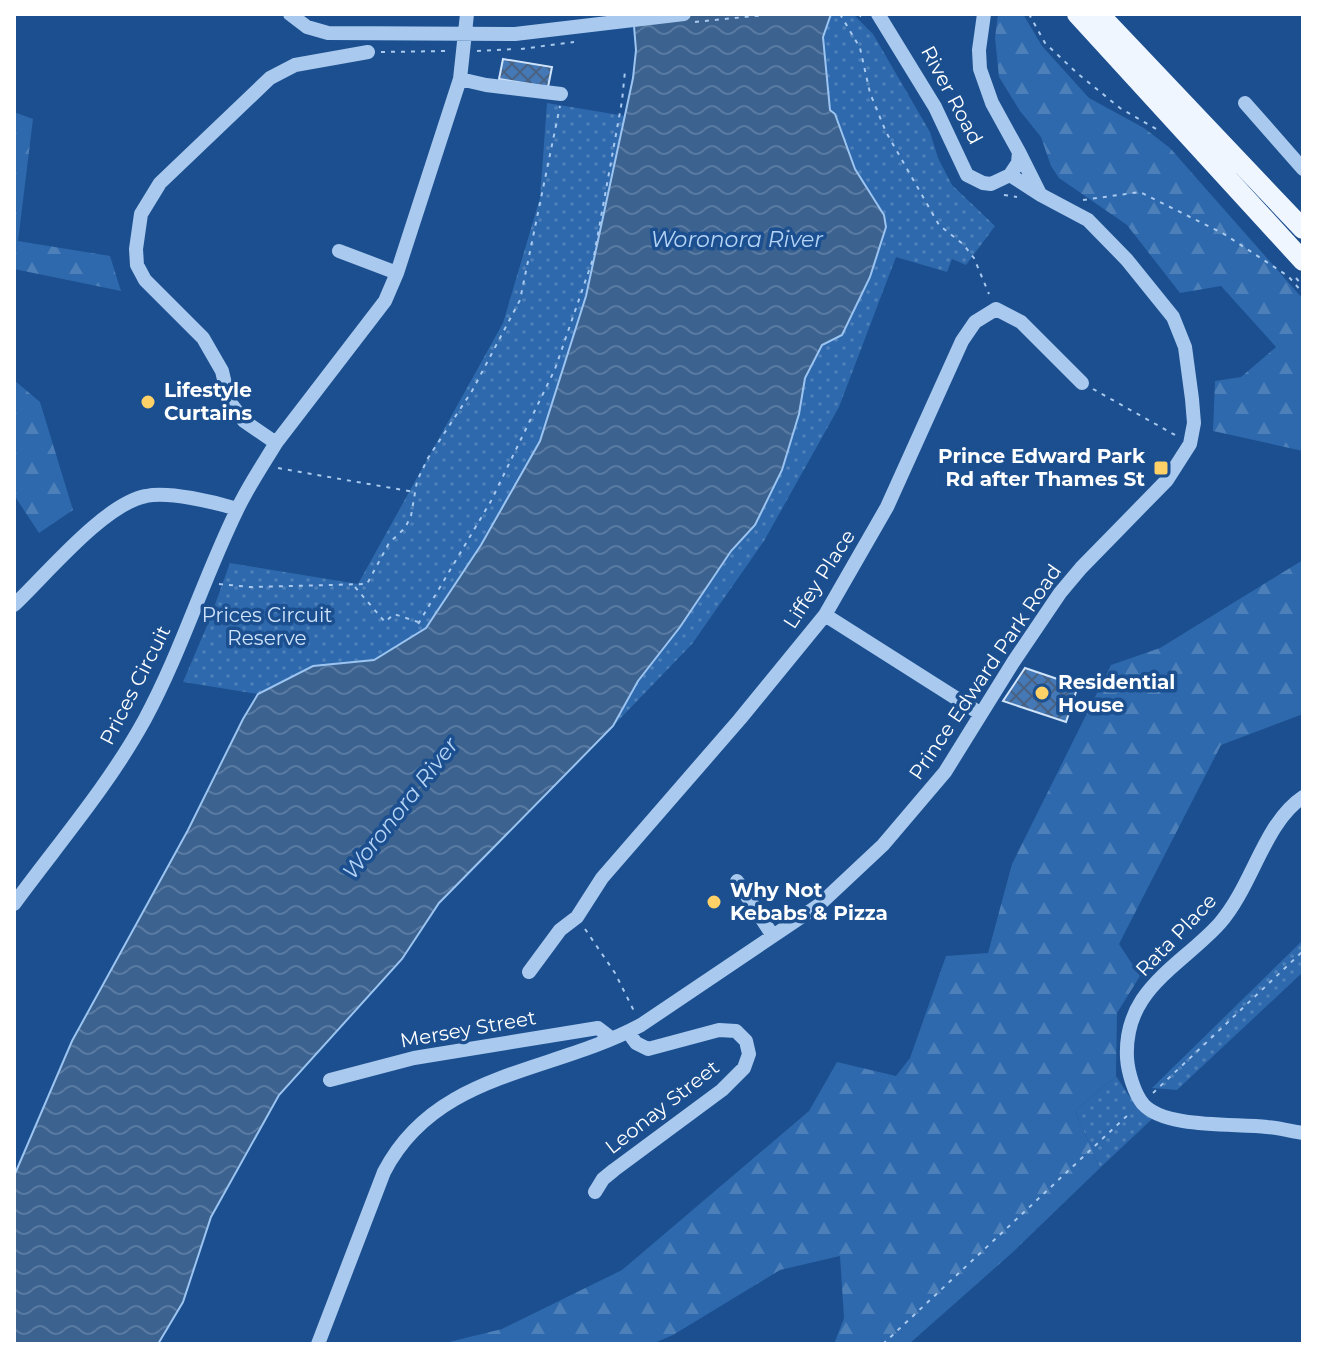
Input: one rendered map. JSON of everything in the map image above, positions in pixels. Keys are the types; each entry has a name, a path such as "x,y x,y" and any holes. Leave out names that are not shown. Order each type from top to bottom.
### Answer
{"main road":[{"path":"1077,14 1295,264"},
{"path":"1104,17 1303,229"}],"street":[{"path":"290,14 307,27 328,33 466,35 515,34 564,21 686,18"},
{"name":"Prices Circuit","path":"14,904 111,774 143,722 186,632 237,509 276,443 377,312 397,273 460,79 467,14"},
{"name":"River Road","path":"878,14 935,107 967,175 991,184"},
{"name":"River Road","path":"984,14 980,69 992,103 1041,195"},
{"path":"276,443 249,426 229,401 222,371 203,338 145,280 137,265 136,249 141,214 160,183 270,78 295,65 368,52"},
{"path":"460,79 561,94"},
{"path":"1245,103 1303,169"},
{"path":"991,184 1010,175 1018,163 1019,152"},
{"name":"Prince Edward Park Road","path":"318,1344 384,1172 395,1149 409,1132 456,1096 634,1028 819,905 883,845 945,772 1060,593 1167,480 1190,444 1194,423 1192,399 1185,347 1173,317 1127,260 1088,220 1010,175"},
{"path":"991,184 1041,195"},
{"path":"339,251 397,273"},
{"path":"996,309 1021,322 1082,383"},
{"name":"Liffey Place","path":"529,972 560,930 577,917 602,878 740,719 825,615 887,507 962,341 975,322 996,309"},
{"path":"14,605 87,534 116,509 132,500 158,495 237,509"},
{"path":"825,615 981,714"},
{"name":"Rata Place","path":"1303,797 1291,805 1276,824 1236,901 1219,923 1142,1000 1131,1023 1127,1048 1128,1070 1142,1102 1150,1109 1169,1117 1196,1122 1303,1133"},
{"path":"737,881 773,936"},
{"name":"Mersey Street","path":"330,1080 414,1058 582,1030 598,1028 611,1038"},
{"name":"Leonay Street","path":"595,1192 603,1179 722,1090 744,1068 749,1054 742,1035 729,1030 648,1049 636,1043 634,1028"}],"path":[{"path":"686,18 775,14"},
{"path":"840,14 860,48 870,93 886,132 939,225 963,244 974,258 996,309"},
{"path":"1029,14 1045,43 1077,73 1120,108 1159,130"},
{"path":"354,586 385,622 394,614 418,622 417,626 491,501 555,369 594,256 625,71"},
{"path":"206,580 223,586 367,584 389,543 405,528 428,458 472,391 520,300 561,94"},
{"path":"1082,200 1140,192 1224,234 1288,276 1303,293"},
{"path":"1295,264 1303,286"},
{"path":"1082,383 1190,444"},
{"path":"263,465 415,492"},
{"path":"577,917 615,973 634,1028"},
{"path":"1161,1086 1303,951"},
{"path":"883,1344 1135,1108"}],"green space":[{"path":"831,14 855,16 873,34 930,132 938,158 952,185 995,226 966,265 952,259 947,272 896,257 839,407 764,541 692,644 613,726 638,681 680,627 731,551 755,525 782,470 799,414 805,378 884,215 855,169 835,114 830,110 823,37"},
{"path":"998,14 1023,14 1042,46 1089,98 1144,128 1170,148 1303,299 1303,451 1213,431 1215,381 1241,377 1276,347 1221,286 1180,293 1127,225 1059,178 1051,166 1041,137 999,77 995,38"},
{"name":"Prices Circuit Reserve","path":"547,103 625,116 586,296 540,440 481,545 426,628 374,660 313,666 258,694 183,682 230,563 358,584 503,323 540,198"},
{"path":"14,112 33,119 18,241 110,256 121,291 14,269"},
{"path":"14,380 40,402 73,510 39,533 14,495"},
{"path":"1303,560 1303,714 1221,745 1119,944 1140,976 1117,1013 1116,1076 1075,1111 1100,1168 1013,1252 909,1344 834,1344 844,1318 840,1256 780,1270 673,1335 652,1344 448,1344 502,1329 622,1270 809,1111 837,1062 896,1076 910,1058 946,956 988,953 1012,864 1111,665 1160,648"},
{"path":"1303,940 1303,972 1177,1090 1152,1088"},
{"path":"1116,1076 1129,1096 1152,1119 1100,1168 1075,1111"}],"water":[{"name":"Woronora River","path":"633,14 831,14 823,37 830,110 835,114 855,169 884,215 886,227 870,277 842,335 822,345 805,378 799,414 782,470 755,525 731,551 680,627 638,681 613,726 439,903 402,959 279,1095 211,1217 183,1302 158,1344 14,1344 14,1176 72,1041 188,830 243,719 258,694 313,666 374,660 426,628 481,545 540,441 586,296 633,78 636,50"}],"building":[{"path":"503,59 552,67 548,87 499,79"},
{"name":"Residential House","path":"1025,668 1078,686 1066,722 1003,701"}],"place":[{"name":"Lifestyle Curtains","path":"148,402"},
{"name":"Prince Edward Park Rd after Thames St","path":"1161,468"},
{"name":"Residential House","path":"1042,693"},
{"name":"Why Not Kebabs & Pizza","path":"714,902"}]}
